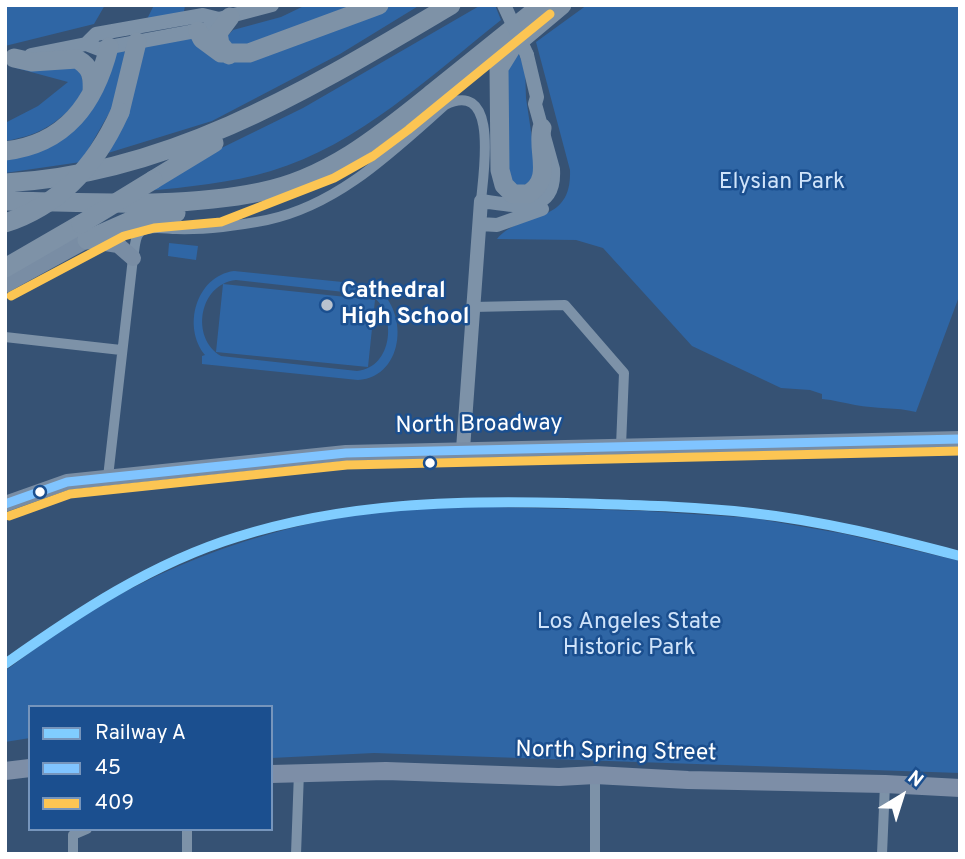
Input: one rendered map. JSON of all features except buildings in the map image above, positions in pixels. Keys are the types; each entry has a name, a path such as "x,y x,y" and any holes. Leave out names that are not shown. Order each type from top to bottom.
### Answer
{"highway":[{"path":"198,31 198,35 210,47 229,55 249,53 379,5"},
{"path":"84,232 153,180 268,110 328,78 451,5"},
{"path":"5,268 84,232 137,218 218,210 329,167 367,145 401,120 542,5"},
{"path":"541,128 541,181 528,194 513,194 504,185 500,170 499,68 512,47 562,5"},
{"path":"225,18 218,33 220,44 229,55"},
{"path":"5,223 31,212 79,177 108,137 120,112 137,42"},
{"path":"5,151 28,146 66,126 79,115 100,80 109,47"},
{"path":"9,60 32,62 77,59 87,66 92,74 92,96"},
{"path":"5,183 53,178 118,164 193,142 268,110"},
{"path":"5,201 179,203 261,192"}],"main road":[{"path":"5,285 84,232 118,245 133,258"},
{"name":"North Broadway","path":"6,503 58,484 346,453 960,439"},
{"path":"5,771 28,768"},
{"name":"North Spring Street","path":"273,774 386,771 559,777 595,775 960,788"}],"street":[{"path":"9,60 86,44 99,49 198,31 225,18 272,5"},
{"path":"481,201 524,207 535,204 551,188 553,173 535,104 537,97 527,55 504,5"},
{"path":"86,44 96,34 203,15 225,18"},
{"path":"480,224 497,225 536,212 547,205 559,189 559,163 543,102 537,97"},
{"path":"108,477 136,238 145,229 202,230 272,219 329,196 377,164 451,103 461,101 471,104 484,118 485,152 463,449"},
{"path":"474,307 565,305 624,373 621,446"},
{"path":"5,337 121,351"},
{"path":"296,854 299,772"},
{"path":"595,775 595,854"},
{"path":"882,854 885,784"},
{"path":"73,854 73,835 82,831"},
{"path":"187,831 187,854"}],"green space":[{"path":"5,5 105,5 94,24 5,46"},
{"path":"154,5 185,5 184,12 147,19"},
{"path":"306,5 358,5 252,45 230,44 227,36 233,30 281,17"},
{"path":"392,5 420,5 340,54 212,121 108,153 144,47 193,37 259,57"},
{"path":"481,5 495,5 501,20 393,106 334,144 271,171 240,179 146,191 195,161 303,108"},
{"name":"Elysian Park","path":"587,5 960,5 960,294 916,412 855,405 822,399 822,394 810,390 781,388 692,346 603,248 576,240 497,239 507,230 554,209 563,201 568,188 570,170 536,42"},
{"path":"121,48 127,54 120,94 81,162 5,173 5,157 55,142 114,52"},
{"path":"517,50 525,68 526,98 538,178 518,188 511,181 508,169 504,107 507,74"},
{"path":"79,65 86,95 50,125 31,135 5,141 5,123 38,106 68,82 16,68"},
{"path":"169,243 198,246 196,260 168,256"},
{"path":"234,271 372,285 384,295 393,308 397,323 394,354 386,367 374,376 358,380 202,364 202,356 205,355 194,331 194,317 202,292 210,282","holes":["236,280 371,295 380,303 385,314 388,339 378,360 369,368 357,371 221,356 211,348 202,325 207,301 214,291 223,284"]},
{"path":"223,284 375,300 368,367 216,352"},
{"name":"Los Angeles State Historic Park","path":"456,506 646,511 753,518 845,534 960,561 960,773 374,753 273,758 273,705 28,705 28,738 5,742 5,671 92,610 179,566 268,534 313,523 407,509"}],"rail line":[{"name":"A","path":"5,664 116,591 206,548 237,537 318,517 400,506 483,502 567,503 752,513 831,525 960,556"}],"transit line":[{"name":"409","path":"11,296 124,236 154,228 221,222 334,178 373,156 408,130 550,14"},
{"name":"45","path":"5,504 67,482 346,453 960,439"},
{"name":"409","path":"9,516 70,494 347,465 960,451"}],"place":[{"name":"Cathedral High School","path":"327,305"}]}
